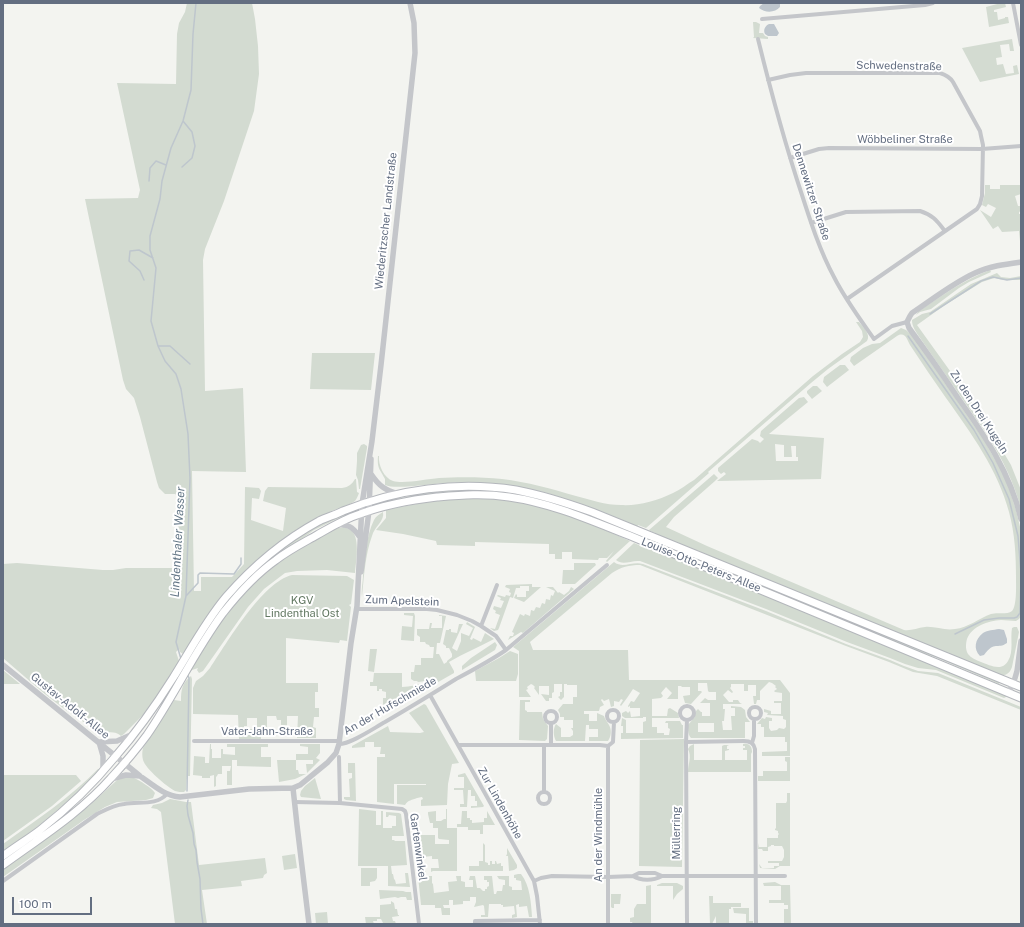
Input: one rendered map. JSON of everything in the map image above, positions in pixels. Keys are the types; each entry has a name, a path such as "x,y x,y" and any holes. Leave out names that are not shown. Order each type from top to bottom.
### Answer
{"main road":[{"name":"Louise-Otto-Peters-Allee","path":"184,667 199,635 234,588 254,568 280,547 320,521 362,504 398,494 432,488 477,486 515,490 555,499 592,512 1021,687"},
{"name":"Louise-Otto-Peters-Allee","path":"184,667 206,639 224,612 259,574 286,553 336,524 369,511 402,503 461,495 490,495 528,500 571,513 1021,698"},
{"path":"3,856 55,818 103,771 184,667"},
{"path":"3,865 72,814 110,780 147,734 184,667"}],"street":[{"name":"Wiederitzscher Landstraße","path":"357,606 359,537 362,504 372,441 415,53 414,23 410,3"},
{"path":"877,3 878,8"},
{"path":"762,19 925,5 933,3"},
{"path":"1013,3 1021,45"},
{"name":"Dennewitzer Straße","path":"758,39 790,158 811,223 834,278 874,339 892,326 907,322"},
{"name":"Schwedenstraße","path":"768,80 806,73 944,74 951,79 980,131 983,145 982,196 977,209 945,231"},
{"name":"Wöbbeliner Straße","path":"790,158 829,148 982,149 1013,148 1021,146"},
{"path":"811,223 846,212 920,211 927,213 935,219 945,231 847,299"},
{"path":"907,322 912,313 976,272 988,268 1021,262"},
{"name":"Zu den Drei Kugeln","path":"907,322 909,328 978,426 995,453 1013,490 1021,519"},
{"name":"Wiederitzscher Landstraße","path":"339,743 351,643 360,590 370,502 372,441"},
{"path":"371,474 376,482 382,487 398,494"},
{"path":"336,524 344,524 353,528 359,537"},
{"name":"An der Hufschmiede","path":"293,788 300,785 328,762 336,753 339,743 345,744 495,658 607,564"},
{"path":"481,626 497,585"},
{"name":"Zum Apelstein","path":"357,606 427,609 457,615 481,626 496,636 506,650"},
{"path":"1009,693 1017,671 1021,641"},
{"name":"Gustav-Adolf-Allee","path":"3,665 124,763"},
{"name":"Zur Lindenhöhe","path":"430,695 534,881 540,922"},
{"path":"754,719 754,736 752,743 755,750 756,924"},
{"name":"Müllerring","path":"686,720 686,924"},
{"name":"An der Windmühle","path":"608,924 608,746 613,742 614,722"},
{"path":"551,723 551,745"},
{"path":"103,771 103,756 99,742 117,741 133,734"},
{"name":"Vater-Jahn-Straße","path":"194,741 339,743"},
{"path":"686,742 746,741 752,743"},
{"path":"458,745 608,746"},
{"path":"544,745 544,791"},
{"path":"339,757 340,803"},
{"path":"124,763 167,794 176,797 249,789 293,788 309,924"},
{"path":"110,780 126,775 140,776"},
{"path":"3,881 97,814 110,807 125,804 154,802 167,794"},
{"name":"Gartenwinkel","path":"295,802 340,803 402,809 405,811 419,924"},
{"path":"534,881 552,876 608,877 633,876 639,873 655,873 662,876 785,876"},
{"path":"476,924 475,920 540,922"}],"green space":[{"path":"187,3 252,3 258,46 259,74 254,111 224,201 205,249 203,260 205,391 243,388 246,472 192,471 194,591 201,591 201,577 232,577 244,564 245,487 259,488 261,491 259,499 252,498 251,520 283,531 286,508 263,501 265,491 268,487 342,488 348,486 356,479 357,492 359,493 355,501 352,503 306,525 268,551 236,582 208,616 183,654 179,649 176,652 179,661 151,705 145,713 121,736 115,733 97,730 78,719 45,694 3,658 3,564 17,563 103,570 126,568 177,568 179,497 175,494 165,494 159,488 134,398 126,389 123,380 85,199 138,198 140,190 117,83 176,84 177,34 179,23 185,12"},
{"path":"1005,3 1006,7 994,10 994,12 997,12 998,20 1008,17 1009,23 989,27 986,7"},
{"path":"753,22 760,24 759,33 763,33 768,37 768,39 753,38"},
{"path":"1012,39 1014,51 1010,51 1009,44 1000,45 1002,57 996,58 997,65 1003,64 1006,74 1014,73 1013,66 1017,65 1019,74 980,82 962,48"},
{"path":"985,185 990,185 990,189 1000,189 1000,185 1021,185 1021,194 1015,196 1018,206 1021,206 1021,211 1019,214 1021,217 1021,241 1019,231 1002,232 998,226 993,229 980,210 991,217 996,208 988,204 986,207 982,205"},
{"path":"990,270 991,272 959,288 931,309 920,312 916,315 919,311 953,288"},
{"path":"997,273 1001,277 1010,278 1021,276 1021,280 1003,280 995,278 982,282 945,305 917,325 985,421 1011,465 1021,490 1021,509 1003,462 988,436 918,335 912,322 912,320 922,314 930,312 971,284"},
{"path":"856,322 859,322 866,331 868,336 867,341 811,383 646,528 638,525 637,527 549,494 513,486 477,483 442,483 406,487 385,485 385,479 378,466 379,456 384,474 393,481 398,482 439,478 495,478 549,488 593,501 609,504 634,505 654,501 676,492 694,480 813,376 860,342 863,337 862,331"},
{"path":"901,328 912,335 984,440 1006,479 1016,510 1021,531 1021,616 1016,621 1001,620 981,625 969,634 966,644 967,652 972,658 991,666 1002,666 1010,657 1012,628 1017,627 1019,632 1012,667 1006,674 1000,675 907,638 655,534 649,530 714,474 718,478 674,517 666,527 904,630 922,627 948,629 960,628 991,614 1007,613 1012,611 1014,608 1016,590 1013,528 998,481 974,438 932,379 904,335 902,334 897,336 854,366 850,361 851,357 863,348 872,344 880,343"},
{"path":"312,353 375,353 371,390 310,389"},
{"path":"840,365 845,365 849,370 827,387 823,382 824,377"},
{"path":"813,386 817,386 822,391 812,399 807,391"},
{"path":"804,397 808,402 769,434 824,438 821,479 717,481 726,474 724,472 721,474 718,471 718,468 752,439 760,443 764,439 760,436 761,431 799,398","holes":["775,444 784,445 784,457 792,457 791,446 796,446 796,457 798,457 798,461 776,461"]},
{"path":"364,444 367,448 359,489 356,475 357,453 361,445"},
{"path":"439,490 496,490 528,495 575,509 637,534 636,535 575,511 534,498 491,491 447,493 384,504 384,502"},
{"path":"462,497 503,499 544,507 577,518 630,541 607,562 606,561 614,551 607,558 599,558 598,560 572,559 572,552 562,552 562,559 555,559 555,554 549,554 549,544 475,542 475,546 437,545 436,541 376,530 386,518 386,510"},
{"path":"353,511 314,530 277,555 258,571 185,665 216,615 243,582 259,567 295,539 333,518"},
{"path":"383,512 381,521 373,533 368,551 362,597 364,561 369,533 375,519"},
{"path":"344,527 352,531 356,539 357,551 355,573 327,570 285,573 264,589 248,607 203,671 199,673 197,670 198,668 192,670 189,674 188,672 226,616 259,578 294,552 330,531"},
{"path":"644,537 1000,681 999,684 643,539"},
{"path":"634,543 641,546 642,544 1007,695 1004,698 936,670 918,668 905,664 640,561 621,563 616,560"},
{"path":"614,562 621,565 639,563 766,611 904,666 918,671 938,673 1021,707 1021,710 937,676 913,672 640,565 625,567 612,573 530,642 533,650 628,650 629,680 780,680 790,693 790,756 762,756 762,752 787,751 787,742 785,742 785,737 764,737 764,727 761,727 761,724 757,724 762,718 765,719 766,717 772,718 772,721 769,721 769,728 771,731 779,728 784,729 786,727 786,720 783,719 783,716 767,715 768,713 764,712 764,709 771,711 771,714 781,714 781,703 774,703 774,701 782,701 782,693 775,692 774,691 777,689 775,687 776,686 769,682 760,691 760,700 757,700 756,704 754,704 753,696 756,696 756,685 748,685 748,691 744,691 744,684 731,684 730,688 733,692 732,693 728,690 723,695 729,702 738,700 742,704 723,704 723,709 725,709 724,721 722,721 723,730 732,730 731,716 735,716 735,708 731,708 731,706 741,707 745,710 746,717 750,722 745,722 745,738 690,737 688,725 694,718 696,711 698,709 702,712 702,716 710,716 710,703 700,703 705,698 708,700 716,700 716,692 708,691 707,683 698,683 698,691 702,692 691,704 685,703 683,696 690,695 690,687 678,686 678,699 667,699 672,693 666,687 661,693 663,696 661,698 652,699 652,716 667,716 668,709 670,708 678,713 679,718 652,718 652,727 657,727 657,733 669,735 670,729 668,728 668,723 665,723 666,721 680,721 683,725 683,738 621,739 621,733 623,733 623,726 621,726 622,718 626,720 626,733 643,733 643,722 646,721 646,717 625,718 622,716 622,713 626,711 628,713 630,711 631,717 640,716 640,708 628,707 631,701 634,702 640,693 633,689 621,706 620,705 623,700 621,699 619,702 614,701 614,706 611,707 609,699 604,701 602,699 601,700 604,705 600,707 599,711 584,711 584,714 589,714 589,721 597,721 597,713 604,716 611,729 608,741 589,741 589,737 598,737 598,729 589,729 589,725 586,725 585,741 556,741 554,737 554,728 556,724 561,728 561,737 570,737 573,735 571,728 573,728 573,720 564,720 564,717 560,717 558,710 563,704 573,704 573,697 577,697 577,685 564,684 564,697 561,700 558,697 560,696 560,692 562,692 562,684 554,684 554,692 552,693 552,698 549,698 549,701 546,701 541,694 549,695 549,686 539,686 539,695 534,688 535,687 531,684 526,690 531,697 519,697 519,651 513,647","holes":["698,723 714,723 714,732 698,732"]},
{"path":"574,563 595,563 596,565 575,584 562,584 563,570 574,570"},
{"name":"KGV Lindenthal Ost","path":"292,575 347,576 354,580 351,604 349,605 351,607 347,641 340,640 339,643 286,638 286,683 318,683 318,692 315,692 315,708 319,708 319,717 314,717 313,727 316,728 316,738 297,738 298,716 287,716 287,725 281,725 281,720 277,720 276,716 267,716 267,727 259,727 259,735 261,735 261,739 239,739 238,715 193,714 193,688 196,681 210,668 257,601 281,580","holes":["247,718 257,718 257,729 244,729 244,726 247,726"]},
{"path":"532,584 532,587 541,587 524,602 514,598 516,594 517,597 526,597 526,591 529,591 529,586 520,586 520,588 516,588 513,598 510,597 498,630 494,631 490,628 495,629 500,615 495,613 496,611 493,609 494,606 501,608 504,601 500,600 501,598 497,596 510,596 510,589 505,587 506,585"},
{"path":"546,587 553,587 558,593 559,592 564,595 571,587 574,589 523,633 521,632 508,640 510,636 513,636 514,633 512,632 520,614 530,616 531,610 534,611 536,607 540,608 542,603 545,604 546,599 550,600 551,595 553,596 555,591"},
{"path":"404,613 414,613 414,641 401,640 402,626 412,627 413,616 404,615"},
{"path":"439,615 446,616 440,643 437,643 436,654 439,654 444,664 452,657 449,648 446,648 443,644 446,630 451,629 451,632 457,633 459,624 463,624 452,648 457,651 461,641 461,633 469,636 473,628 466,624 467,622 475,627 470,639 472,640 473,638 481,642 485,633 494,639 449,662 454,673 391,709 386,710 383,705 383,698 386,698 386,692 382,691 382,689 377,691 377,686 370,686 370,682 373,682 374,673 402,673 402,687 425,683 426,681 418,682 411,679 411,672 414,672 415,665 421,665 421,658 433,658 434,647 430,647 425,642 420,642 420,637 417,635 417,629 429,629 430,623 432,623 431,628 442,628 442,616"},
{"path":"495,642 497,645 495,650 462,670 462,666 471,658"},
{"path":"370,649 377,649 374,672 368,671"},
{"path":"510,651 518,654 518,674 516,681 476,681 475,671"},
{"path":"3,670 20,684 3,684"},
{"path":"191,676 190,776 187,776 186,790 184,792 180,792 171,789 152,772 143,760 142,751 174,700 181,701 183,687"},
{"path":"520,700 530,700 530,702 525,702 525,710 527,712 542,712 543,719 548,726 547,739 545,741 519,740"},
{"path":"424,704 426,705 459,763 452,764 448,784 447,805 421,806 421,800 423,799 422,797 410,800 405,805 397,804 397,785 426,784 394,784 394,804 377,802 377,757 385,757 385,754 380,754 381,747 374,747 374,742 365,742 365,747 352,748 352,746 388,726 390,732 424,732 409,713"},
{"path":"684,739 682,867 639,866 640,740"},
{"path":"210,744 212,749 212,758 221,758 221,749 223,749 223,754 235,755 235,747 227,747 227,744 268,744 268,747 261,747 261,757 271,757 271,767 237,766 237,760 232,760 232,785 227,785 227,771 230,771 231,766 222,766 222,774 218,774 216,777 216,786 214,787 214,775 210,776 210,778 202,778 202,776 193,775 194,756 205,757 205,763 209,763"},
{"path":"300,744 320,744 320,753 316,758 320,760 307,773 306,764 313,764 313,760 296,760 296,754 308,754 308,747 300,746"},
{"path":"694,744 694,760 722,760 722,746 729,745 727,746 727,749 729,750 725,751 725,760 747,760 747,750 743,750 745,746 743,746 743,744 748,745 752,750 751,772 688,772 690,758 688,749"},
{"path":"785,757 790,757 790,781 758,781 758,776 763,776 763,771 787,771 787,762 785,761"},
{"path":"277,760 296,760 296,770 298,770 299,774 306,774 295,779 279,782"},
{"path":"348,763 355,763 356,801 344,799 344,797 350,797 349,779 352,778 352,773 348,773"},
{"path":"98,769 91,781 33,830 3,852 3,844 65,799"},
{"path":"465,773 484,806 483,807 471,808 471,806 477,806 477,801 475,801 475,796 471,796 471,790 468,790 467,807 460,807 460,804 464,804 463,790 454,790 454,788 464,788 464,777 458,777 458,775"},
{"path":"3,775 76,775 81,781 52,806 3,841"},
{"path":"120,778 134,778 142,782 155,793 153,798 146,800 117,802 105,807 3,877 3,868 89,806"},
{"path":"315,778 321,799 301,797 301,791"},
{"path":"787,793 790,793 790,866 780,866 775,869 760,868 759,864 762,868 774,868 774,866 779,866 779,863 768,863 768,861 782,861 784,857 784,850 782,846 771,845 768,847 768,851 758,849 759,843 759,847 767,847 767,838 778,838 778,831 775,830 776,803 786,803"},
{"path":"170,799 191,802 199,865 265,858 267,873 263,878 241,881 242,886 202,890 207,924 175,924 161,812 157,809 151,808 153,805"},
{"path":"359,809 376,811 376,825 381,825 381,811 383,811 383,828 392,828 392,826 396,826 396,816 389,815 386,817 386,812 401,814 404,836 392,836 392,840 405,841 407,865 391,866 396,884 406,883 405,873 408,873 410,887 388,886 388,866 358,866"},
{"path":"446,809 447,828 457,828 457,871 431,872 431,868 439,868 438,859 432,859 432,856 423,857 426,872 421,872 419,871 415,835 435,835 435,844 449,844 449,840 438,838 438,828 433,828 433,823 430,823 428,814 428,812 436,811 436,821 441,821 446,819"},
{"path":"462,811 467,811 467,818 472,820 472,823 484,822 484,818 487,818 487,811 495,825 483,825 483,834 480,834 480,830 468,830 468,827 457,827 457,824 461,824"},
{"path":"483,843 485,845 485,862 488,863 488,865 490,865 490,861 492,861 492,864 495,864 495,861 497,864 501,863 501,866 503,866 503,871 469,871 469,866 479,866 479,861 483,861"},
{"path":"507,848 517,865 517,868 509,871 508,856 506,856"},
{"path":"295,854 297,868 284,870 282,856"},
{"path":"361,868 377,868 377,878 375,881 370,882 370,886 361,886"},
{"path":"521,874 524,878 528,889 532,917 529,917 527,906 519,907 519,904 516,905 517,917 512,918 512,915 515,914 514,906 503,907 501,904 489,904 488,917 481,917 481,915 485,915 484,906 474,907 476,897 470,897 470,901 463,901 463,904 453,905 453,900 449,900 449,905 443,905 444,908 450,908 450,915 442,915 441,908 435,908 435,905 421,905 418,876 432,876 434,893 449,891 448,882 457,881 456,876 461,876 461,881 465,882 465,887 473,887 473,880 469,880 470,876 475,876 477,888 485,891 485,889 489,886 489,882 484,880 484,876 492,876 494,894 496,894 497,891 502,891 503,885 505,885 505,880 499,879 497,876 509,876 509,886 512,887 512,890 522,890 521,881 514,878 514,875"},
{"path":"775,882 781,885 790,885 791,924 784,924 784,909 788,909 788,905 784,905 784,903 769,903 769,900 781,900 781,886 764,886 763,883"},
{"path":"662,883 677,883 683,886 683,889 673,900 673,886 657,886"},
{"path":"651,885 651,924 633,924 630,922 630,918 634,917 634,909 637,904 646,904 646,886"},
{"path":"379,890 411,892 412,900 407,900 406,897 380,899"},
{"path":"611,894 621,894 620,904 614,904 614,908 611,907"},
{"path":"709,896 713,896 713,903 741,903 741,907 731,907 731,909 729,909 729,924 716,924 716,916 712,924 710,924"},
{"path":"391,901 394,903 395,909 397,909 399,915 392,917 396,924 383,923 381,919 377,919 377,921 373,921 374,924 366,924 365,917 380,917 380,905 391,904"},
{"path":"733,908 749,908 749,921 753,921 753,923 746,923 746,914 734,913"},
{"path":"327,912 328,924 316,924 315,913"}],"shaded area":[{"path":"764,3 780,3 780,7 770,12 764,11 759,8"},
{"path":"769,24 774,24 779,33 777,36 768,36 765,34 765,28"},
{"path":"991,630 1004,630 1007,643 1001,646 993,646 984,655 980,656 976,650 976,644 980,635"}],"waterway":[{"name":"Lindenthaler Wasser","path":"181,659 176,642 186,596 190,478 188,434 181,389 176,374 165,361 158,346 151,321 156,268 150,250 150,236 171,148 183,121 191,90 193,34 196,3"},
{"name":"Lindenthaler Wasser","path":"182,167 192,158 195,146 192,132 183,121"},
{"name":"Lindenthaler Wasser","path":"149,181 150,168 156,161 166,165"},
{"name":"Lindenthaler Wasser","path":"144,280 140,271 129,261 130,251 139,250 153,258"},
{"path":"930,314 981,281 993,277 1007,280 1021,278"},
{"path":"908,336 974,430 993,463 1009,499 1018,536 1021,573"},
{"name":"Lindenthaler Wasser","path":"158,346 170,346 190,364"},
{"path":"186,596 198,583 198,575 200,573 234,574 241,564 241,558"},
{"path":"955,634 984,620 1017,617 1020,613 1021,579"},
{"name":"Lindenthaler Wasser","path":"187,673 189,678 187,791"},
{"name":"Lindenthaler Wasser","path":"188,800 188,815 193,833 200,879 203,924"}]}
